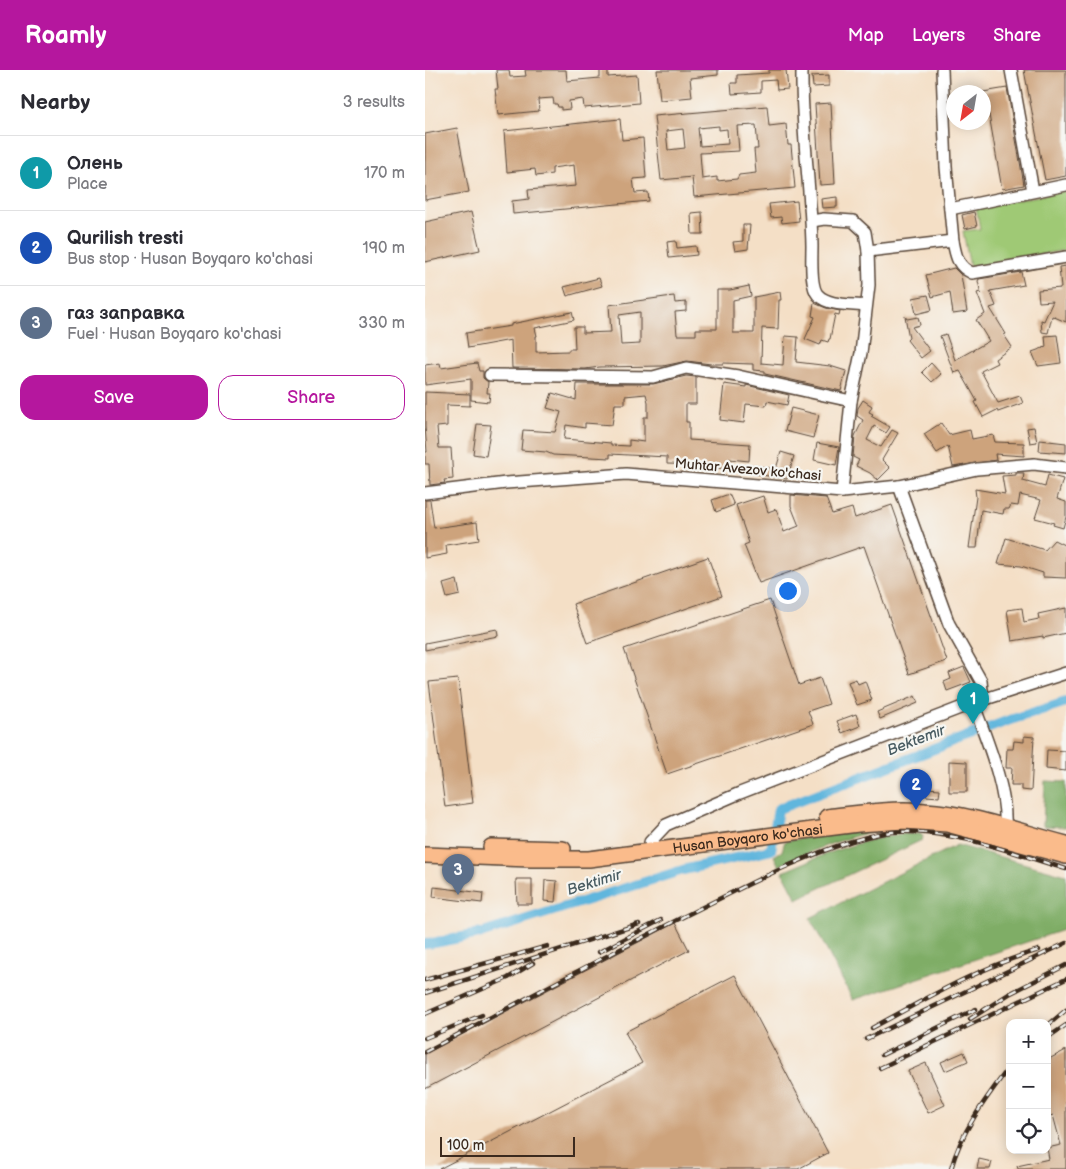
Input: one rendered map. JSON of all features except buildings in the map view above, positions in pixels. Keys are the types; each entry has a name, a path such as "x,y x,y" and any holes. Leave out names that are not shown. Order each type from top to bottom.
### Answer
{"main road":[{"name":"Husan Boyqaro ko'chasi","path":"425,845 589,850 794,827 867,812 910,810 949,813 1066,856"},
{"name":"Husan Boyqaro ko'chasi","path":"425,855 589,859 759,831"},
{"name":"Husan Boyqaro ko'chasi","path":"1004,832 1066,844"}],"street":[{"path":"802,70 802,94 812,221 813,283 817,295 829,301 866,306"},
{"path":"942,70 946,166 953,241 958,264 972,273 1066,257"},
{"path":"1011,70 1033,191"},
{"path":"950,209 1066,185"},
{"path":"812,221 823,219 853,221 865,232 868,251 869,285 861,353 851,401 841,492"},
{"path":"868,251 953,241"},
{"path":"490,375 653,377 686,368 738,376 851,401"},
{"name":"Muhtar Avezov ko'chasi","path":"425,493 626,474 841,492 899,486 977,469 1034,464 1066,468"},
{"path":"899,486 949,624 981,681 978,702 979,719 992,753 1004,806 1004,832"},
{"path":"650,842 666,826 740,793 978,702 1066,673"}],"green space":[{"path":"1066,191 1066,250 970,267 963,231 980,229 976,207"},
{"path":"1045,781 1066,782 1066,827 1043,826"},
{"path":"885,827 919,829 888,829 871,832 817,849 779,866 774,856 782,851 785,841"},
{"path":"903,834 921,834 923,837 922,840 797,899 783,872 857,844"},
{"path":"957,845 1066,875 1066,929 853,1000 810,918"}],"waterway":[{"name":"Bektimir","path":"425,944 483,933 683,870 771,850 778,809 1007,721 1066,702"}],"railway":[{"path":"425,1052 613,953 772,873 833,847 860,839 893,832 937,834 981,843 1066,869"},
{"path":"599,952 661,920"},
{"path":"425,993 639,924"},
{"path":"866,1039 1066,943"},
{"path":"425,980 548,946"},
{"path":"872,1028 933,995 995,965 1039,950"},
{"path":"425,1014 508,978 533,963"},
{"path":"970,1019 1009,994 1066,965"},
{"path":"880,1068 1066,979"},
{"path":"882,1055 976,1009"},
{"path":"1051,1023 1066,1010"},
{"path":"425,1038 482,1015"},
{"path":"1051,1035 1066,1025"},
{"path":"951,1169 955,1155 968,1128 1006,1072"}],"place":[{"name":"Олень","path":"973,724"},
{"name":"Qurilish tresti","path":"916,810"},
{"name":"газ заправка","path":"458,895"}],"water label":[{"name":"Bektemir","path":"916,740"}]}
